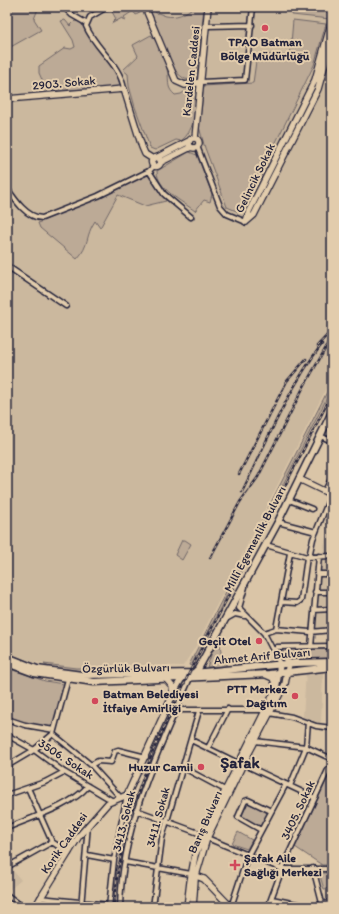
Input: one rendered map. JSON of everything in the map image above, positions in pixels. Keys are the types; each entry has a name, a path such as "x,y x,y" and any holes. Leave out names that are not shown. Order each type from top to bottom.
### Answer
{"main road":[{"path":"145,7 176,81 185,85 201,82"},
{"name":"Kardelen Caddesi","path":"195,138 208,7"},
{"name":"Gelincik Sokak","path":"314,89 332,20"},
{"name":"Gelincik Sokak","path":"246,222 249,211 314,89 332,39"},
{"path":"124,89 145,154 157,160 159,166 154,166"},
{"name":"2903. Sokak","path":"7,99 124,89"},
{"path":"157,160 192,145 199,142 195,138 192,145"},
{"name":"Millî Egemenlik Bulvarı","path":"192,676 204,659 232,605 266,545 332,412"},
{"path":"299,479 331,495"},
{"name":"Özgürlük Bulvarı","path":"7,657 37,669 68,674 200,677"},
{"path":"204,659 206,672 211,676"},
{"name":"Ahmet Arif Bulvarı","path":"192,676 206,672 289,663 332,662"},
{"name":"Özgürlük Bulvarı","path":"7,663 34,673 94,682 166,679 192,676"},
{"name":"Barış Bulvarı","path":"193,907 196,855 267,712 285,684 289,663"},
{"name":"Barış Bulvarı","path":"206,836 225,790 255,741 276,686 280,664"},
{"name":"Ahmet Arif Bulvarı","path":"200,677 264,674 332,666"},
{"path":"285,684 291,676 298,671"},
{"path":"113,674 113,682"},
{"path":"264,674 273,678 276,686"},
{"path":"124,797 146,757 173,694 182,678"},
{"path":"166,679 172,686 173,694"},
{"name":"Korik Caddesi","path":"36,906 79,836 103,808 113,800 124,797"},
{"path":"194,875 204,879 231,907"},
{"name":"Barış Bulvarı","path":"187,907 194,875"}],"street":[{"path":"64,7 72,15 86,23 87,28 117,70 124,89"},
{"path":"86,23 90,17 107,7"},
{"path":"201,82 245,80 253,7"},
{"path":"206,26 252,25"},
{"path":"192,145 220,206 227,214 246,222"},
{"path":"7,188 26,211 37,218 42,218 98,196 149,171 154,166"},
{"path":"149,171 164,194 190,217"},
{"path":"7,266 66,306"},
{"path":"320,436 332,441"},
{"path":"324,491 332,477"},
{"path":"282,602 297,603 301,600 308,557 331,495"},
{"path":"289,500 312,509"},
{"path":"278,522 316,532"},
{"path":"266,545 308,557 332,556"},
{"path":"276,629 290,552"},
{"path":"311,647 319,556"},
{"path":"317,574 332,574"},
{"path":"239,608 247,579"},
{"path":"315,592 332,592"},
{"path":"232,605 234,610 239,608"},
{"path":"239,608 264,633 280,664"},
{"path":"314,610 332,609"},
{"path":"224,621 235,614 248,617"},
{"path":"264,633 276,629 312,632 332,630"},
{"path":"277,647 332,646"},
{"path":"272,647 289,663"},
{"name":"3413. Sokak","path":"120,907 125,862 136,810 148,775 192,676"},
{"path":"7,766 34,750 54,732 68,679"},
{"path":"176,710 199,711 228,709 267,712 332,728"},
{"path":"208,748 228,709"},
{"name":"3411. Sokak","path":"153,907 156,868 162,838 199,711"},
{"path":"7,719 54,732 124,797 114,860 109,906 81,905 40,898"},
{"path":"231,907 248,856 271,811 288,785 306,747 308,722"},
{"name":"3506. Sokak","path":"7,735 34,750 64,772 113,800"},
{"path":"191,740 315,798"},
{"path":"255,741 306,747 332,759"},
{"path":"91,765 98,760 111,762 115,751 118,750 146,757"},
{"path":"182,767 225,790"},
{"name":"3405. Sokak","path":"268,907 282,869 328,770 332,767"},
{"path":"7,795 45,782 64,772"},
{"path":"7,828 72,800 82,793 88,786"},
{"path":"28,788 52,842 69,853"},
{"path":"261,830 238,817 245,801 248,800 271,811"},
{"path":"136,810 206,836 248,856 282,869 332,869"},
{"path":"81,905 87,855 88,825"},
{"path":"7,867 52,842"},
{"path":"87,855 114,860"},
{"path":"125,862 194,875"},
{"path":"313,868 323,906"},
{"path":"8,898 23,907"},
{"path":"272,899 311,907"},
{"path":"315,907 323,906 326,902 332,901"}],"shaded area":[{"path":"7,7 332,7 332,377 196,646 183,666 124,665 122,668 76,668 34,662 7,652"},
{"path":"7,7 37,7 38,9 34,19 41,30 7,49"},
{"path":"141,7 143,11 136,15 133,11 124,17 126,20 124,21 122,18 111,24 116,19 110,8"},
{"path":"148,7 154,7 156,13 166,16 173,16 187,12 193,7 204,7 197,78 185,79 172,65"},
{"path":"293,7 332,7 330,19 292,15"},
{"path":"65,20 70,26 75,21 80,22 119,77 120,87 47,91 39,73 39,66 65,48 71,49 75,47 73,40 61,21"},
{"path":"293,20 326,24 314,65 241,213 227,207 205,148 199,127 204,86 253,83 257,54 290,56"},
{"path":"151,35 160,48 167,70 169,86 172,92 175,95 181,94 189,89 197,89 194,118 190,130 186,136 181,141 176,140 155,150 150,148 135,107 129,86 128,74 123,70 138,56 133,45"},
{"path":"189,152 197,155 212,194 210,202 204,200 195,211 161,184 157,171"},
{"path":"148,175 166,201 145,206 118,195 100,228 95,221 86,245 77,259 40,228 38,223"},
{"path":"332,382 332,388 191,666 189,665"},
{"path":"332,512 332,628 313,629 324,545"},
{"path":"182,540 185,540 191,544 182,560 175,555"},
{"path":"219,632 222,634 220,647 227,666 207,667"},
{"path":"332,649 332,658 289,659 279,650"},
{"path":"44,664 76,668 109,668 95,671 76,672 57,670"},
{"path":"7,668 45,681 64,684 53,726 36,726 7,716"},
{"path":"323,671 321,724 303,717 306,672"},
{"path":"329,775 332,775 332,865 322,865 295,847"},
{"path":"248,803 268,813 261,827 241,817"},
{"path":"238,832 252,840 247,849 232,844"},
{"path":"10,867 21,880 7,892 7,869"},
{"path":"319,873 332,873 332,888 324,889"}],"railway":[{"path":"317,346 332,330"},
{"path":"210,558 240,502 258,477 302,390 332,337"},
{"path":"242,492 269,435 299,378 322,344"},
{"path":"239,474 287,381 306,359"},
{"path":"114,907 118,870 130,814 153,751 191,669 332,394"}],"place":[{"name":"TPAO Batman Bölge Müdürlüğü","path":"265,28"},
{"name":"Geçit Otel","path":"259,641"},
{"name":"PTT Merkez Dağıtım","path":"295,696"},
{"name":"Batman Belediyesi İtfaiye Amirliği","path":"95,701"},
{"name":"Huzur Camii","path":"201,767"},
{"name":"Şafak Aile Sağlığı Merkezi","path":"235,865"}],"district":[{"name":"Şafak","path":"240,762"}]}
